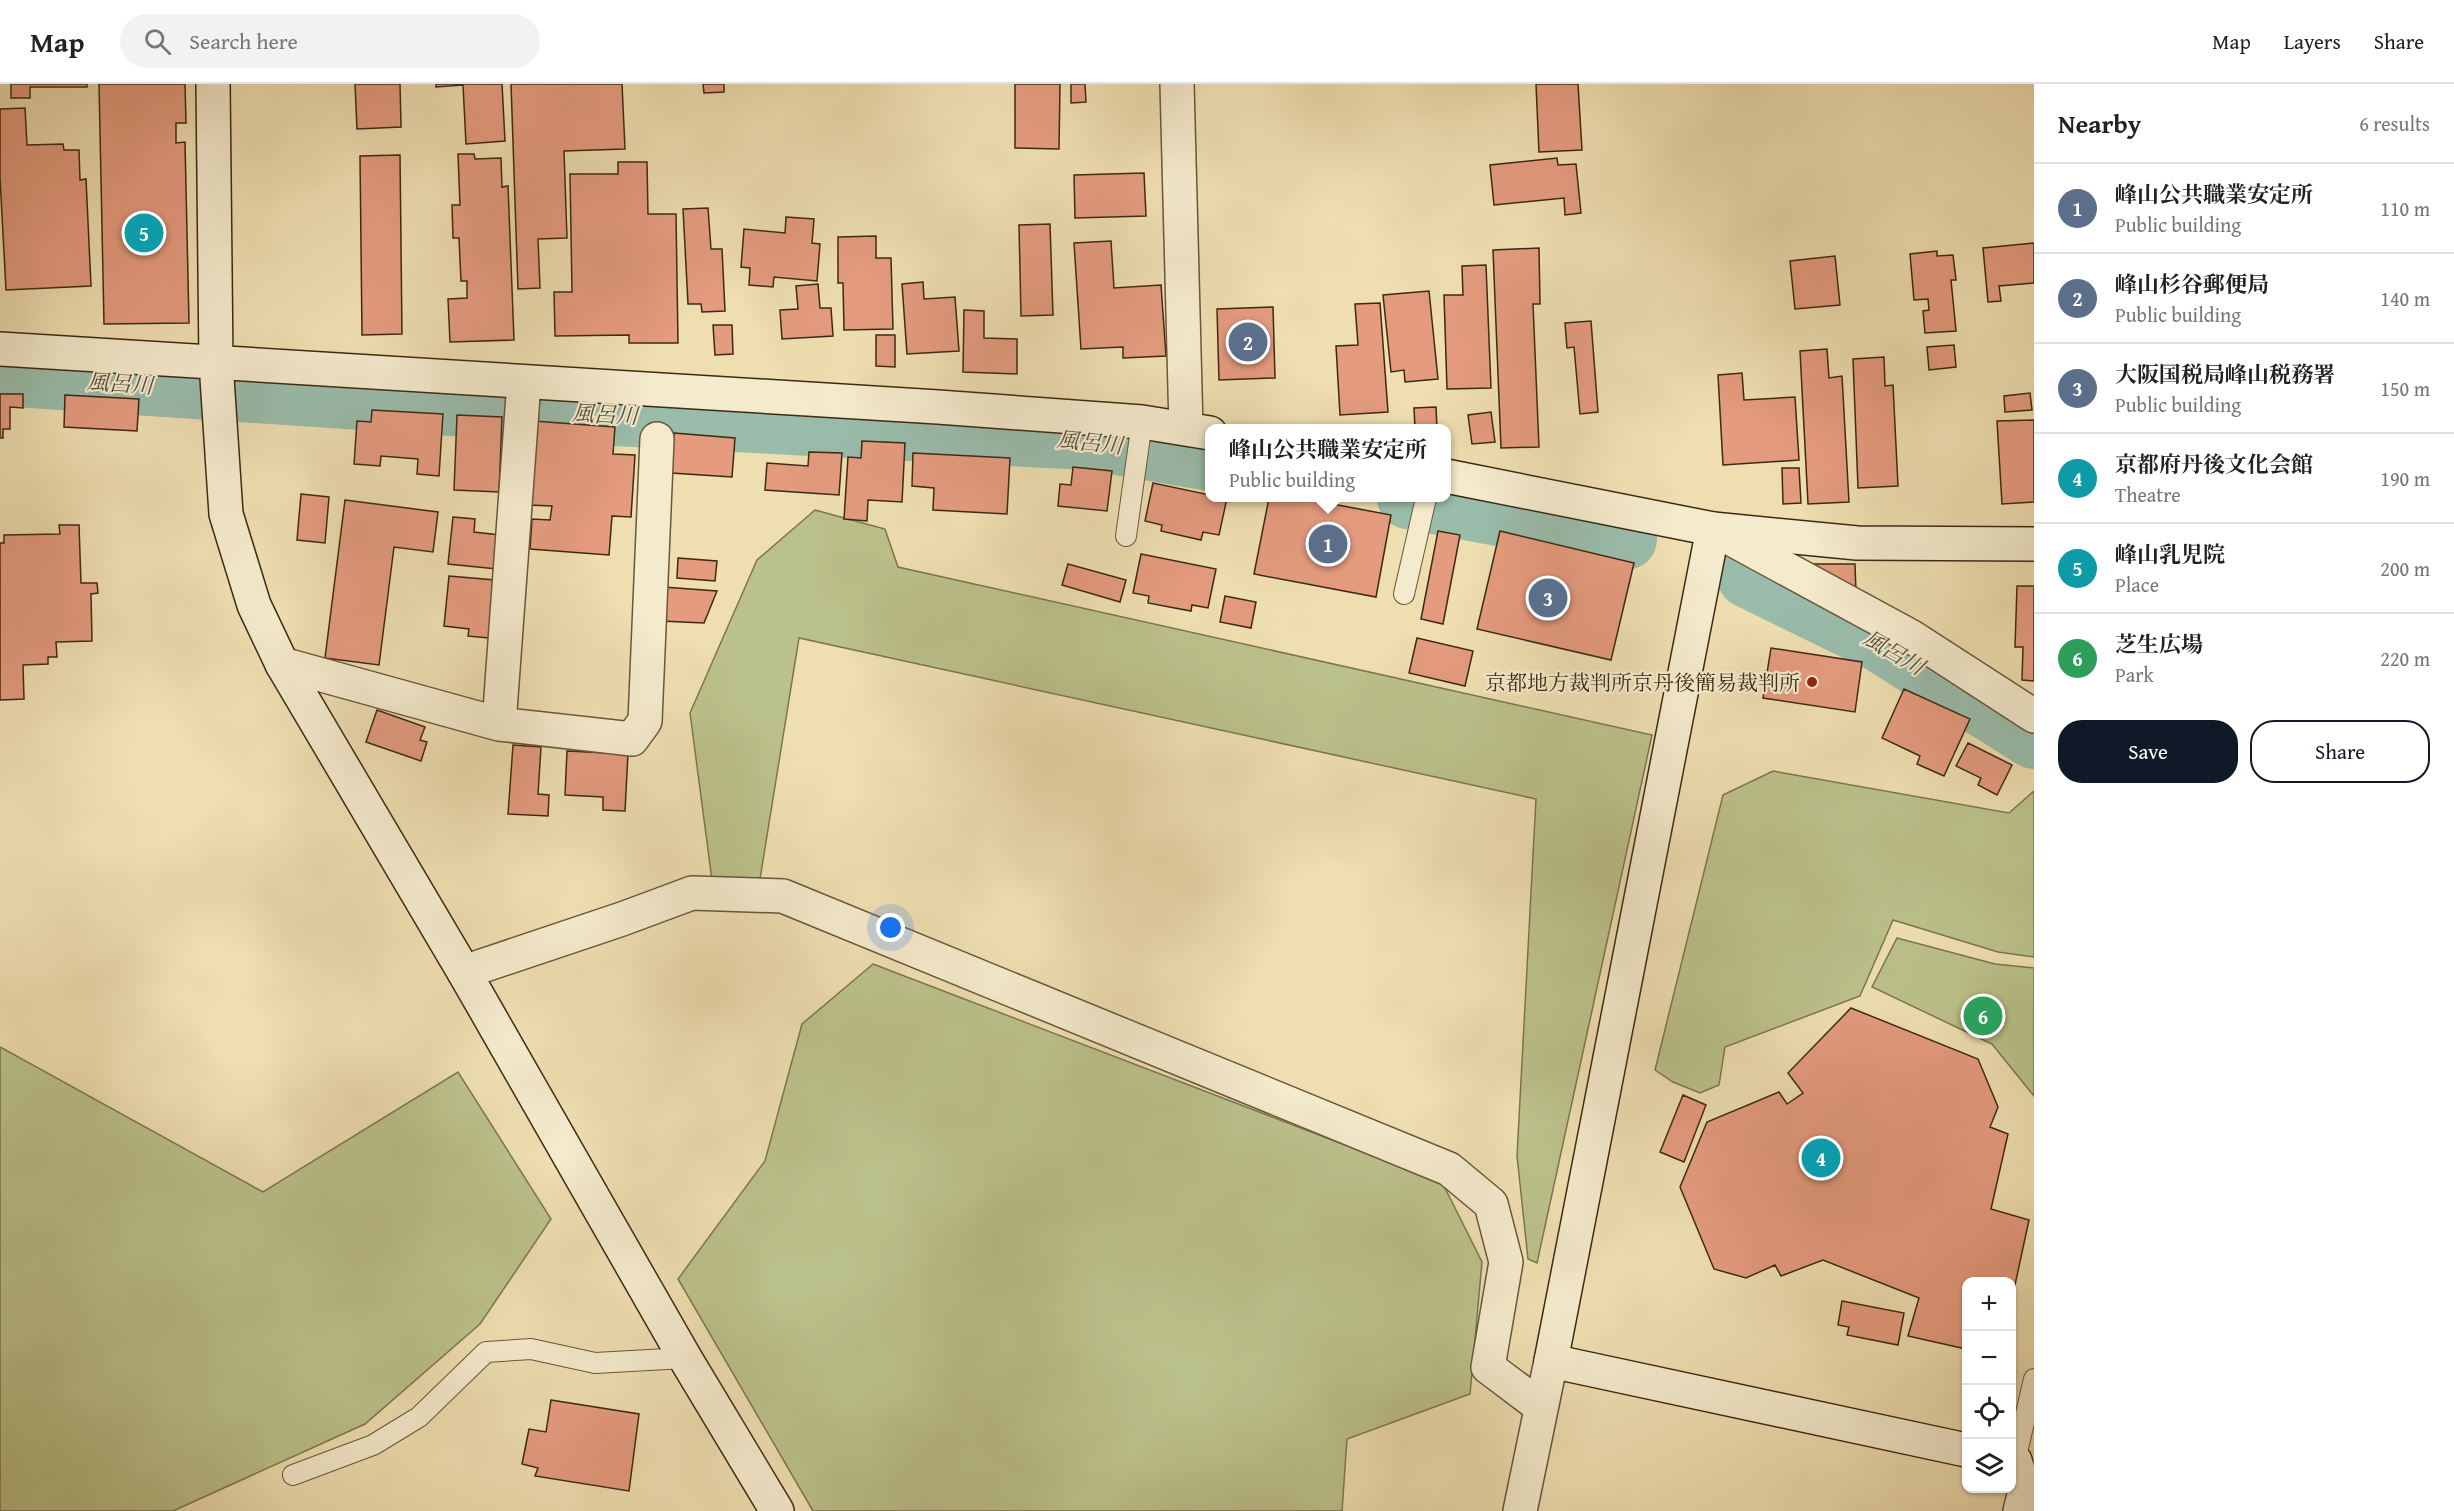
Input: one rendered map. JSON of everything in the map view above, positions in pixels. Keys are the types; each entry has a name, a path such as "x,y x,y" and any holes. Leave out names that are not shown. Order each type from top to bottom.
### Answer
{"street":[{"path":"213,84 216,363 226,514 254,605 282,664 464,972 685,1358 777,1511"},
{"path":"0,349 938,407 1142,422 1198,431 1177,84"},
{"path":"499,724 524,382"},
{"path":"282,664 499,724 632,739 645,721 657,439"},
{"path":"1451,477 1713,529 1857,543 2034,544"},
{"path":"1713,529 1912,637 2034,716"},
{"path":"1520,1511 1713,529"},
{"path":"464,972 692,893 783,896 1449,1169 1491,1204 1506,1262 1488,1367 1541,1407"},
{"path":"1551,1361 1962,1449"},
{"path":"2016,1468 2025,1491 2020,1511"}],"lane":[{"path":"1126,537 1142,422"},
{"path":"1404,594 1425,502"},
{"path":"293,1475 373,1445 419,1417 486,1352 531,1350 595,1363 685,1358"},
{"path":"2016,1448 2034,1378"}],"green space":[{"path":"815,510 885,529 898,567 1652,735 1537,1263 1528,1259 1517,1156 1536,799 799,638 759,885 712,880 690,713 757,560"},
{"path":"1773,771 2009,813 2034,791 2034,957 1998,952 1893,920 1860,996 1725,1047 1719,1085 1700,1093 1673,1082 1655,1070 1723,795"},
{"path":"1897,938 1995,964 2034,968 2034,1096 1992,1044 1872,987"},
{"path":"873,964 1442,1182 1482,1262 1470,1394 1347,1439 1342,1511 813,1511 678,1279 765,1161 802,1024"},
{"path":"0,1047 263,1192 458,1072 551,1219 480,1324 365,1424 173,1511 0,1511"}],"building":[{"path":"11,84 87,84 87,87 30,87 30,98 11,98"},
{"path":"99,84 185,84 186,123 176,123 176,143 185,142 189,323 104,324"},
{"path":"355,84 400,84 401,127 357,129"},
{"path":"436,84 502,84 505,141 466,144 463,85 436,87"},
{"path":"511,84 622,84 625,149 564,151 567,238 538,239 540,288 518,289"},
{"path":"703,84 724,84 724,92 704,93"},
{"path":"1015,84 1060,84 1059,149 1015,148"},
{"path":"1071,84 1085,84 1086,102 1071,103"},
{"path":"1536,84 1578,84 1582,150 1539,152"},
{"path":"25,108 27,145 63,144 64,150 79,150 80,180 86,179 91,286 6,290 0,177 0,109"},
{"path":"458,154 474,154 475,159 501,158 502,187 508,186 514,340 450,342 448,299 467,298 467,281 461,281 459,238 453,238 452,205 460,205"},
{"path":"400,155 402,334 362,335 360,156"},
{"path":"1557,158 1558,165 1576,164 1581,213 1565,215 1564,198 1494,205 1490,165"},
{"path":"618,162 647,162 648,214 676,214 678,343 629,343 629,335 555,336 554,292 572,292 570,174 618,174"},
{"path":"1144,173 1146,216 1075,218 1074,175"},
{"path":"708,208 711,249 722,249 725,311 702,312 701,304 688,304 683,209"},
{"path":"786,217 814,219 812,243 820,244 817,281 774,277 773,287 749,285 750,268 741,267 744,229 785,233"},
{"path":"1050,224 1053,315 1021,316 1019,225"},
{"path":"876,236 876,258 891,258 893,329 844,330 843,283 838,283 838,237"},
{"path":"1111,241 1114,288 1161,285 1166,356 1123,358 1123,347 1081,349 1074,243"},
{"path":"2034,243 2034,283 1999,286 2001,301 1988,302 1983,248"},
{"path":"1539,248 1540,304 1533,304 1539,447 1501,448 1493,250"},
{"path":"1937,251 1937,256 1953,255 1956,280 1951,280 1956,331 1925,333 1923,311 1929,310 1928,299 1914,300 1910,254"},
{"path":"1835,256 1840,305 1795,309 1790,261"},
{"path":"1486,265 1491,388 1447,389 1444,295 1463,295 1462,266"},
{"path":"923,282 924,299 955,297 959,351 907,354 902,284"},
{"path":"818,284 820,308 831,308 833,336 782,339 780,310 798,309 796,286"},
{"path":"1429,291 1438,379 1405,382 1404,370 1391,372 1383,295"},
{"path":"1380,303 1388,412 1340,415 1336,346 1358,345 1355,304"},
{"path":"1273,307 1275,378 1219,380 1217,309"},
{"path":"964,310 984,311 984,338 1017,339 1017,374 963,372"},
{"path":"1591,321 1598,412 1580,414 1574,347 1567,348 1565,323"},
{"path":"713,325 732,325 733,354 715,355"},
{"path":"876,335 895,335 895,367 876,366"},
{"path":"1954,345 1956,367 1929,370 1927,347"},
{"path":"1827,349 1829,378 1842,376 1849,502 1808,504 1800,351"},
{"path":"1884,357 1885,386 1893,385 1898,486 1858,488 1853,359"},
{"path":"1742,373 1744,400 1795,397 1799,460 1723,465 1718,375"},
{"path":"2030,393 2032,410 2005,412 2004,396"},
{"path":"0,394 23,394 23,408 10,407 10,429 3,429 3,438 0,438"},
{"path":"65,395 139,399 137,431 64,427"},
{"path":"1436,407 1437,424 1415,424 1414,408"},
{"path":"372,410 443,414 439,476 417,474 418,459 381,456 380,466 354,464 357,421 371,422"},
{"path":"1491,412 1495,442 1472,444 1468,415"},
{"path":"457,415 502,417 499,492 454,490"},
{"path":"2034,420 2034,502 2002,504 1997,421"},
{"path":"533,421 615,427 613,454 635,455 631,517 612,516 609,555 530,549 532,519 550,520 552,506 527,505"},
{"path":"674,433 735,438 732,477 671,473"},
{"path":"862,441 905,443 902,502 868,500 867,521 844,519 848,457 861,458"},
{"path":"809,452 842,453 839,495 765,490 767,463 808,466"},
{"path":"913,453 1010,458 1007,514 933,510 934,488 912,486"},
{"path":"1073,467 1112,471 1107,511 1058,506 1060,484 1071,485"},
{"path":"1782,468 1799,468 1801,503 1783,504"},
{"path":"1153,483 1205,494 1205,502 1226,502 1219,535 1203,532 1201,540 1161,531 1162,525 1145,521"},
{"path":"301,494 329,497 325,543 297,540"},
{"path":"345,500 438,512 433,552 394,547 379,665 325,658"},
{"path":"1268,502 1322,502 1391,515 1376,597 1254,574"},
{"path":"453,517 475,519 474,532 500,535 497,569 448,564"},
{"path":"59,525 79,525 81,583 97,583 98,593 91,594 92,641 56,642 57,657 48,657 48,664 23,665 24,699 0,700 0,543 4,543 4,535 60,534"},
{"path":"1438,531 1460,535 1443,624 1421,619"},
{"path":"1500,531 1634,563 1611,660 1477,629"},
{"path":"1141,554 1216,569 1208,608 1192,605 1191,611 1148,603 1149,596 1133,593"},
{"path":"678,558 717,561 715,581 677,578"},
{"path":"1068,564 1126,580 1120,602 1062,585"},
{"path":"1811,564 1855,564 1856,592"},
{"path":"449,576 495,580 489,638 468,636 469,629 444,626"},
{"path":"2017,586 2034,586 2034,681 2022,680 2023,647 2015,647"},
{"path":"663,587 717,591 704,623 661,621"},
{"path":"1225,596 1256,602 1251,628 1220,622"},
{"path":"1417,638 1473,651 1465,686 1409,673"},
{"path":"1771,648 1862,662 1855,712 1763,698"},
{"path":"1904,689 1970,719 1944,776 1917,764 1920,756 1882,738"},
{"path":"377,710 425,727 420,740 427,742 421,761 366,742"},
{"path":"1968,743 2012,765 1997,795 1978,785 1981,778 1956,766"},
{"path":"513,745 541,747 538,794 549,795 548,816 508,814"},
{"path":"567,751 628,754 625,811 603,810 603,797 565,795"},
{"path":"1851,1008 1978,1059 1998,1107 1990,1127 2008,1134 1991,1209 2029,1220 2016,1280 2016,1277 1962,1277 1962,1348 1908,1336 1919,1298 1823,1260 1781,1276 1775,1265 1746,1278 1714,1269 1680,1187 1707,1122 1779,1092 1787,1104 1803,1093 1788,1073"},
{"path":"1683,1095 1706,1105 1684,1162 1660,1152"},
{"path":"1842,1301 1904,1313 1898,1345 1847,1335 1849,1327 1838,1325"},
{"path":"551,1400 639,1414 629,1491 535,1476 538,1468 522,1464 529,1429 546,1432"}],"waterway":[{"name":"風呂川","path":"0,375 555,412 1088,439 1205,459"},
{"name":"風呂川","path":"1429,502 1626,539"},
{"name":"風呂川","path":"1748,577 1881,642 2034,738"}],"place":[{"name":"峰山乳児院","path":"144,233"},
{"name":"峰山杉谷郵便局","path":"1248,342"},
{"name":"峰山公共職業安定所","path":"1328,544"},
{"name":"大阪国税局峰山税務署","path":"1548,598"},
{"name":"京都地方裁判所京丹後簡易裁判所","path":"1812,682"},
{"name":"芝生広場","path":"1983,1016"},
{"name":"京都府丹後文化会館","path":"1821,1158"}]}
